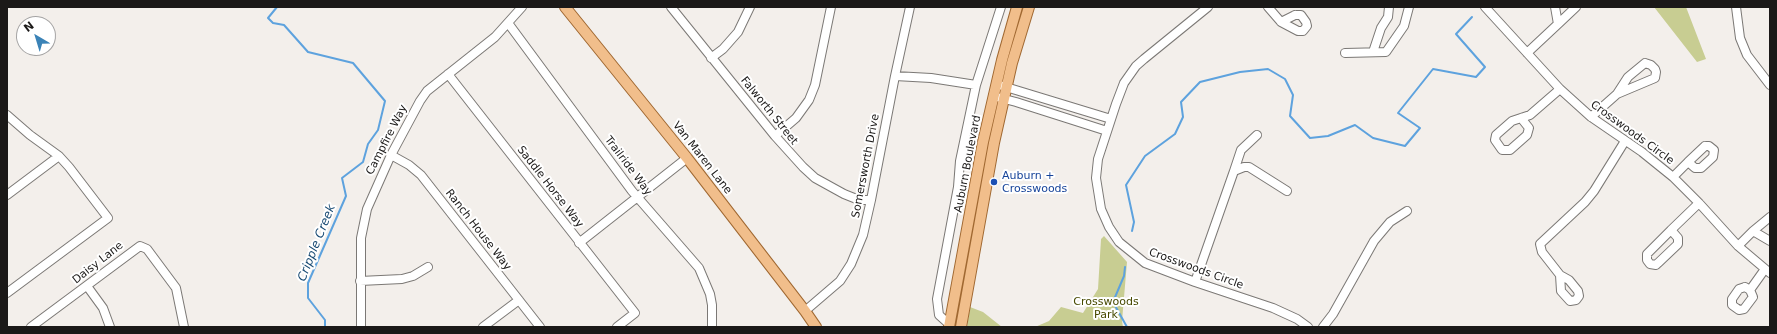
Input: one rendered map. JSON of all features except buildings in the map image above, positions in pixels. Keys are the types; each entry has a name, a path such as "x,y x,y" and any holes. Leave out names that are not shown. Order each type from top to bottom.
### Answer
{"main road":[{"name":"Van Maren Lane","path":"565,7 687,158 805,310 816,327"},
{"name":"Auburn Boulevard","path":"949,325 993,96 1017,7"},
{"name":"Auburn Boulevard","path":"961,327 987,181 1004,99 1012,63 1029,7"}],"street":[{"name":"Campfire Way","path":"361,327 360,244 364,223 372,196 391,155 420,101 427,92 495,37 522,7"},
{"name":"Falworth Street","path":"671,7 792,156 815,178 844,194 859,200 872,200"},
{"path":"712,58 738,32 750,7"},
{"path":"775,136 796,118 809,100 815,85 831,7"},
{"name":"Somersworth Drive","path":"805,310 840,281 851,264 863,235 872,200 895,76 910,7"},
{"path":"949,325 939,315 937,299 958,187 960,161 976,85 1001,7"},
{"name":"Crosswoods Circle","path":"1208,7 1136,66 1124,83 1098,159 1096,178 1101,209 1109,227 1123,245 1145,263 1195,282 1273,308 1297,319 1308,327"},
{"path":"1268,7 1281,22"},
{"path":"1373,52 1381,28 1388,17 1389,7"},
{"path":"1345,53 1386,52 1404,26 1409,7"},
{"name":"Crosswoods Circle","path":"1485,7 1560,89 1591,117 1652,159 1673,177 1738,246 1767,271"},
{"path":"1555,7 1558,24"},
{"path":"1527,53 1576,7"},
{"path":"1736,7 1740,38 1747,55 1770,85"},
{"name":"Trailride Way","path":"508,23 637,197 699,268 710,294 712,305 712,327"},
{"path":"1591,117 1617,94 1628,77 1642,64 1648,63 1655,69 1656,76 1653,80 1617,94"},
{"name":"Saddle Horse Way","path":"448,74 635,313 617,327"},
{"path":"895,76 931,78 976,85"},
{"path":"996,84 1111,119"},
{"path":"1521,118 1530,115 1560,89"},
{"path":"993,96 1107,131"},
{"path":"7,115 30,135 59,156 108,218 7,293"},
{"path":"1195,282 1242,150 1257,135"},
{"path":"1560,275 1542,252 1540,244 1594,192 1625,141"},
{"name":"Ranch House Way","path":"391,155 410,165 421,175 540,327"},
{"path":"7,195 59,156"},
{"path":"579,243 687,158"},
{"path":"1673,177 1688,162"},
{"path":"1234,171 1244,167 1250,167 1287,191"},
{"path":"1671,230 1699,203"},
{"path":"1323,327 1333,314 1374,241 1390,222 1407,211"},
{"path":"1738,246 1770,217"},
{"path":"1753,231 1770,241"},
{"name":"Daisy Lane","path":"32,327 136,247 140,246 145,247 176,288 184,327"},
{"path":"360,281 402,279 413,276 428,267"},
{"path":"1750,290 1767,271"},
{"path":"87,286 103,308 110,327"},
{"path":"483,327 518,300"}],"green space":[{"path":"1654,7 1686,7 1706,59 1697,62"},
{"name":"Crosswoods Park","path":"1104,236 1127,262 1122,321 1123,327 1035,327 1049,321 1061,307 1083,313 1098,289 1101,239"},
{"path":"970,307 983,312 1002,327 967,327"}],"waterway":[{"name":"Cripple Creek","path":"277,7 268,18 273,23 284,25 308,52 353,63 385,101 378,130 368,144 363,162 342,178 346,196 308,283 308,298 325,320 325,327"},
{"path":"1132,231 1134,222 1126,185 1145,156 1175,134 1183,117 1181,102 1200,82 1240,72 1268,69 1285,79 1293,95 1290,116 1310,138 1328,136 1355,125 1373,138 1405,146 1420,128 1398,113 1433,69 1476,77 1485,67 1456,34 1472,17"},
{"path":"1125,267 1124,276 1113,302 1127,327"}],"place":[{"name":"Auburn + Crosswoods","path":"994,182"}]}
